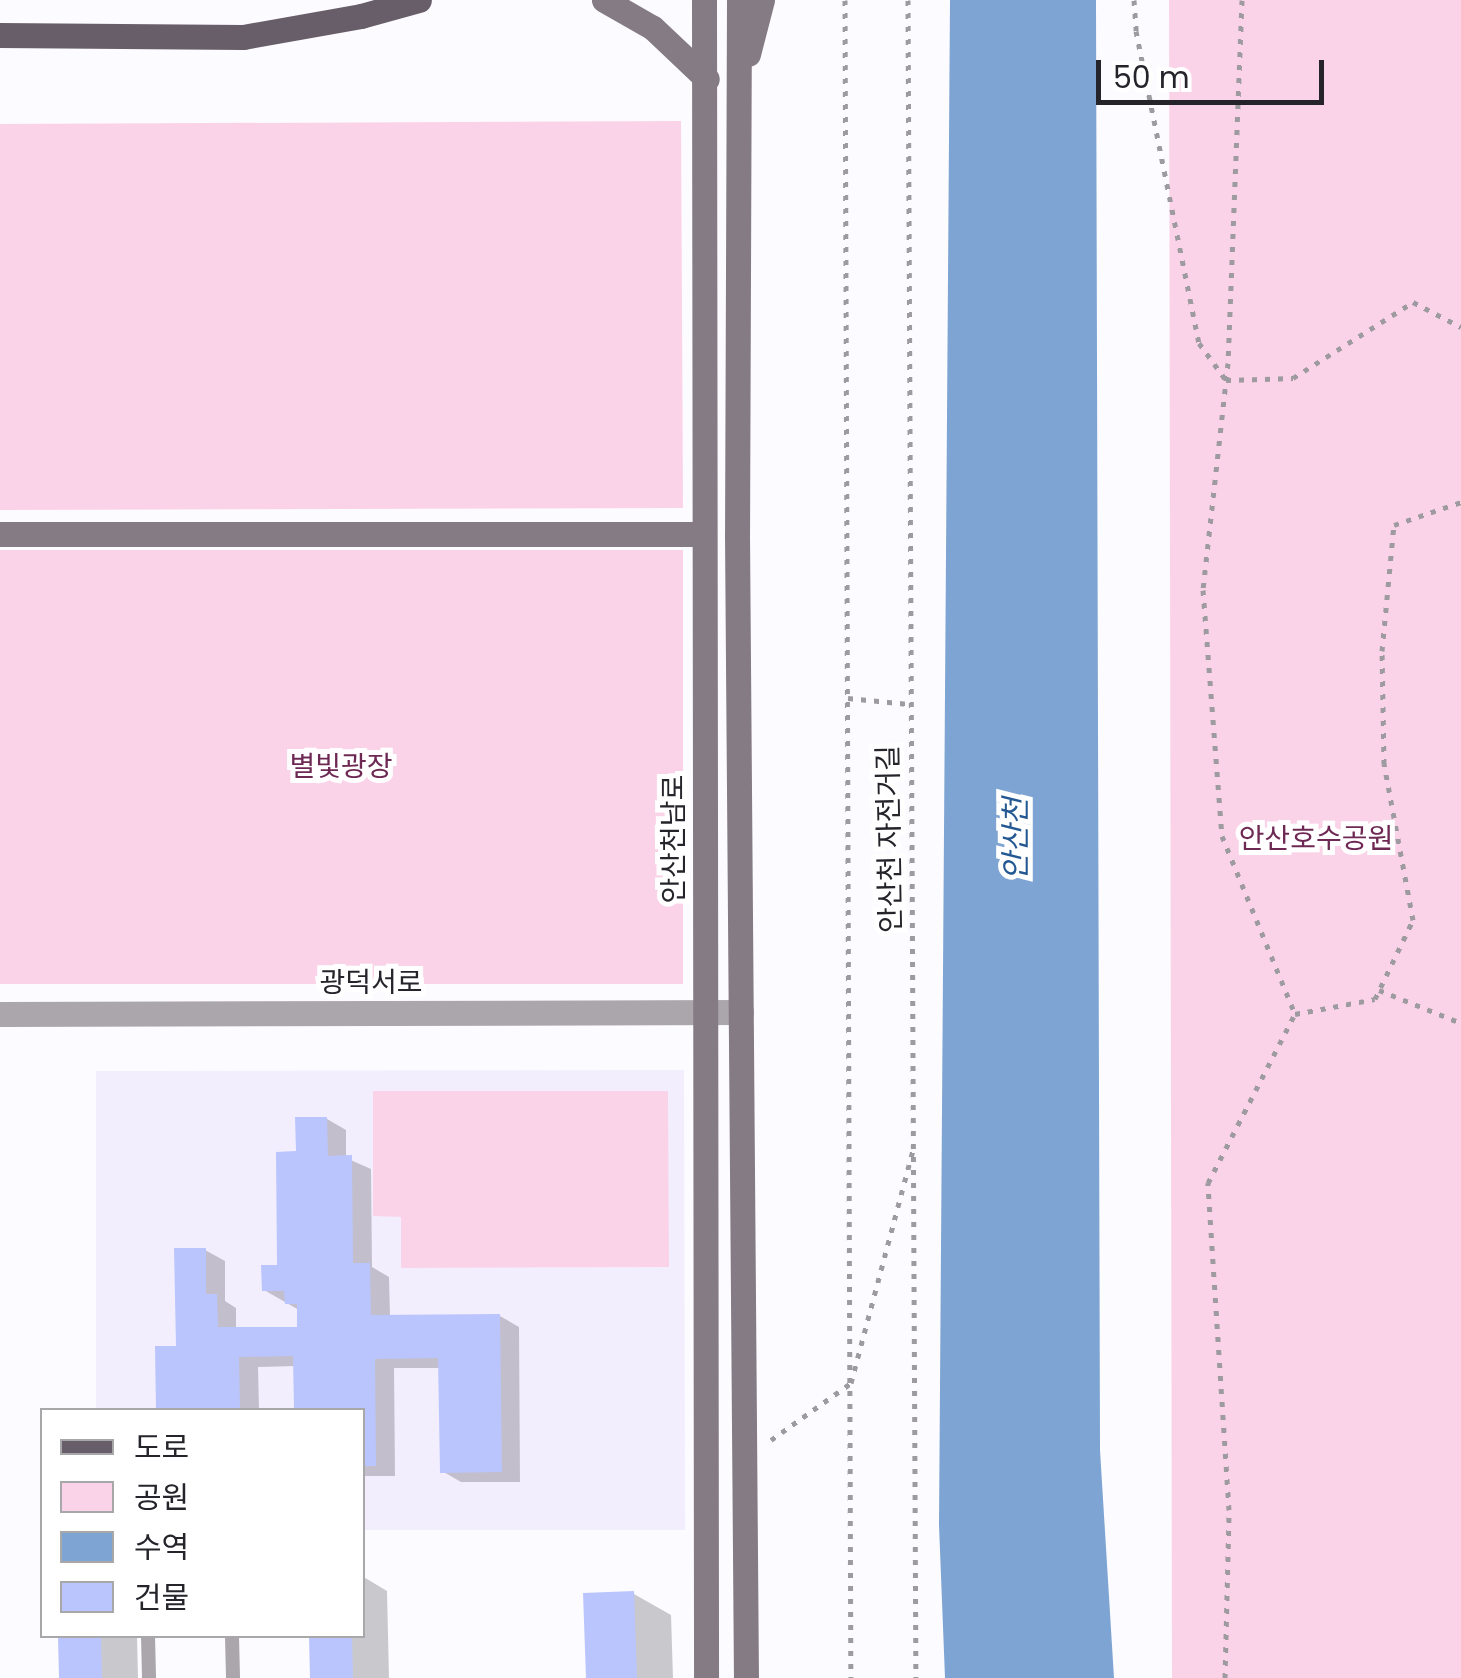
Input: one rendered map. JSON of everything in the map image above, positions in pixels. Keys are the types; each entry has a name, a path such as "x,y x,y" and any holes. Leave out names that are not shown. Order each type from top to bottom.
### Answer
{"main road":[{"path":"0,35 243,36 362,16 418,0"}],"street":[{"path":"604,0 653,28 707,79"},
{"name":"안산천남로","path":"704,0 706,1678"},
{"path":"739,0 737,554 746,1678"},
{"path":"740,88 762,0"},
{"path":"0,534 702,534"},
{"name":"광덕서로","path":"0,1014 741,1012"}],"lane":[{"path":"148,1638 149,1678"},
{"path":"232,1638 232,1678"}],"path":[{"path":"845,0 851,1678"},
{"name":"안산천 자전거길","path":"908,0 916,1678"},
{"path":"1134,0 1136,32 1199,342 1226,380"},
{"path":"1225,1678 1229,1510 1208,1183 1295,1014 1222,836 1203,590 1226,380 1242,0"},
{"path":"1226,380 1293,378 1414,302 1461,327"},
{"path":"1295,1014 1375,998 1413,920 1384,764 1382,651 1394,525 1461,502"},
{"path":"848,698 909,704"},
{"path":"1379,990 1461,1023"},
{"path":"744,1460 850,1383 914,1142"}],"shaded area":[{"path":"684,1070 685,1530 365,1530 365,1408 96,1408 96,1071"}],"green space":[{"name":"안산호수공원","path":"1169,0 1461,0 1461,1678 1172,1678"},
{"path":"681,121 683,508 0,510 0,124"},
{"name":"별빛광장","path":"0,550 683,550 683,984 0,984"},
{"path":"373,1091 668,1091 669,1267 401,1268 401,1217 373,1216"}],"water":[{"name":"안산천","path":"950,0 1096,0 1100,1450 1114,1678 945,1678 939,1525"}],"building":[{"path":"295,1117 327,1117 328,1156 352,1155 353,1263 370,1263 371,1315 500,1314 502,1472 440,1473 438,1358 375,1359 376,1466 365,1466 365,1408 294,1408 293,1356 239,1357 240,1408 156,1408 155,1346 176,1346 174,1248 206,1248 206,1294 217,1294 218,1327 297,1327 297,1304 285,1304 284,1291 262,1291 261,1265 277,1265 276,1152 296,1151"},
{"path":"634,1591 637,1678 586,1678 583,1593"},
{"path":"58,1638 101,1638 102,1678 59,1678"},
{"path":"309,1638 352,1638 353,1678 310,1678"}]}
